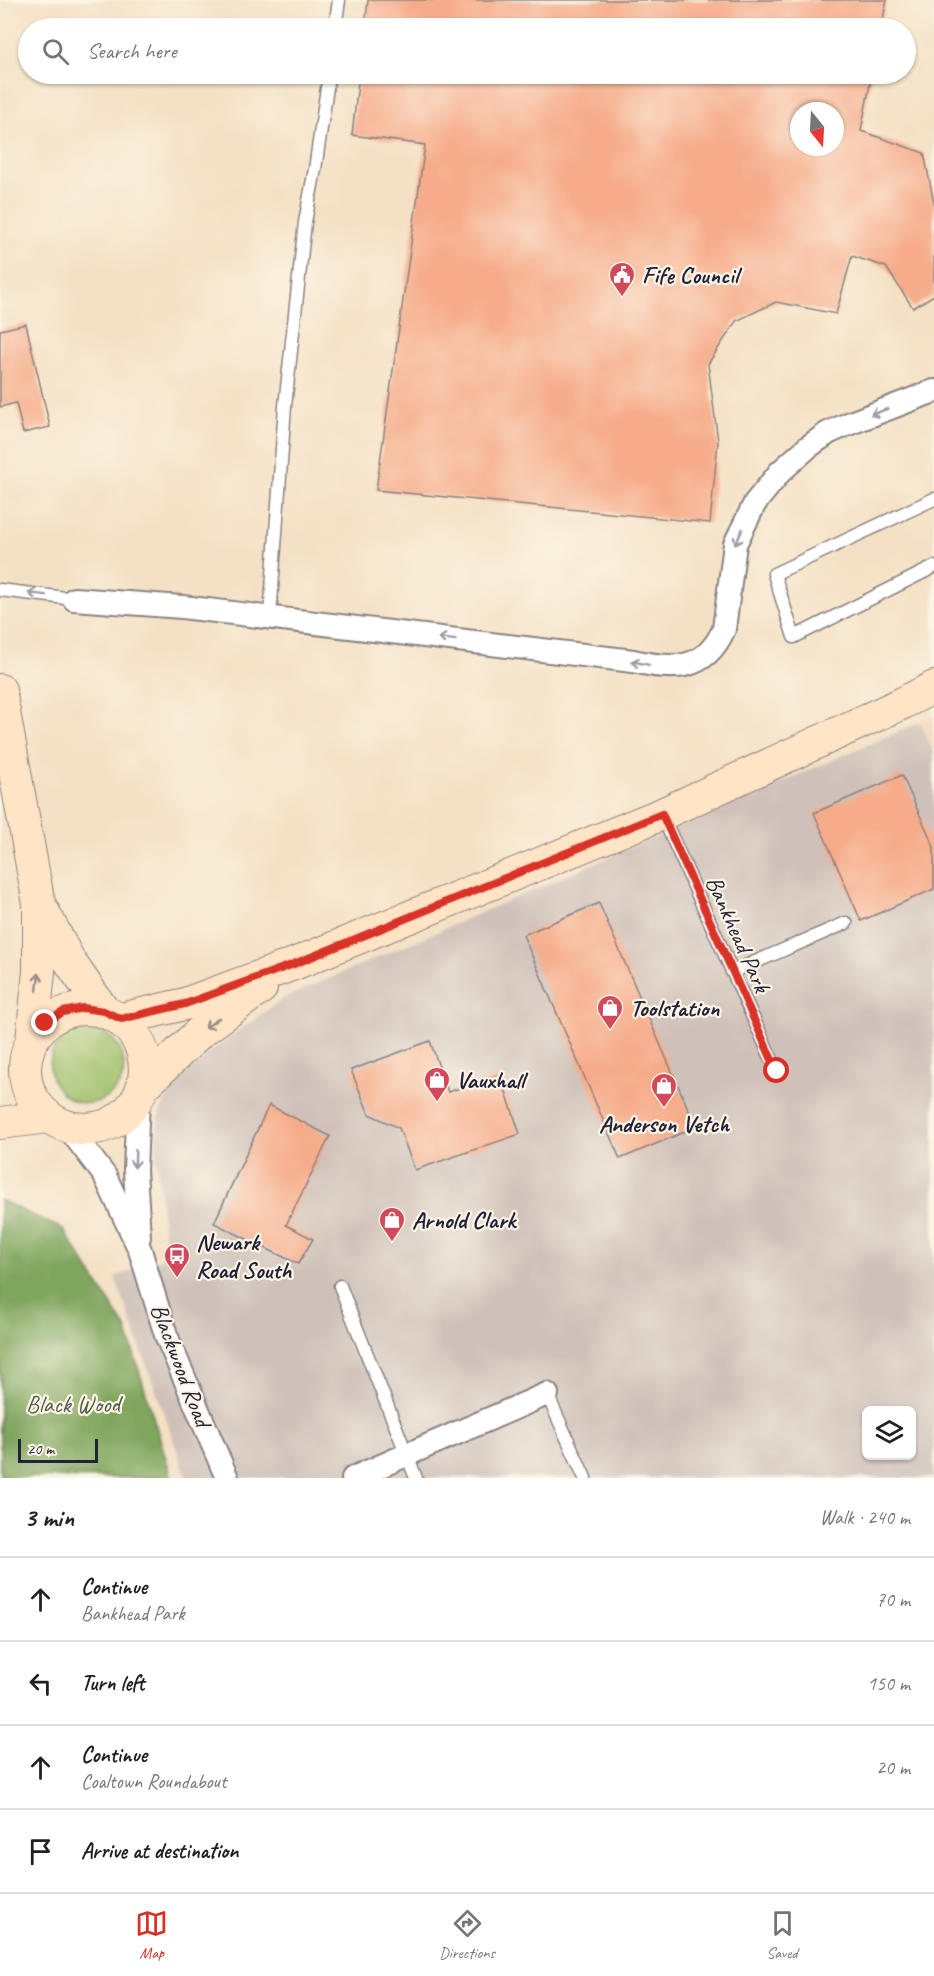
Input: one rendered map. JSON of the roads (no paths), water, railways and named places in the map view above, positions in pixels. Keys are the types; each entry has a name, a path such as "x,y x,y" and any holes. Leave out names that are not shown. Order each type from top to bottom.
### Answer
{"main road":[{"path":"0,1086 45,1023 63,1012 83,1008 113,1015 185,1004 294,964 662,814 934,687"},
{"path":"0,690 39,904 39,972 24,1074 28,1090 37,1106 58,1122"},
{"path":"39,904 70,962 113,1015 134,1032 143,1049 147,1067 141,1093"},
{"path":"0,1123 58,1122 87,1130 107,1125 124,1115 141,1093 200,1032 294,964"}],"street":[{"path":"74,599 182,607 633,661 660,668 679,667 696,662 708,652 721,635 724,629 735,544 755,503 780,472 808,447 828,434 934,391"},
{"name":"Blackwood Road","path":"140,1250 135,1170 141,1093"},
{"name":"Blackwood Road","path":"58,1122 105,1176 140,1250 166,1335 227,1478"},
{"path":"352,1478 548,1394"}],"lane":[{"path":"336,18 339,0"},
{"path":"270,617 289,371 305,222 327,84"},
{"path":"934,500 774,574 794,637 934,567"},
{"path":"0,590 74,599"},
{"name":"Bankhead Park","path":"662,814 777,1071"},
{"path":"732,972 846,923"},
{"path":"340,1286 416,1478"},
{"path":"548,1394 585,1478"}],"place":[{"name":"Fife Council","path":"622,298"},
{"name":"Toolstation","path":"610,1031"},
{"name":"Vauxhall","path":"437,1103"},
{"name":"Anderson Vetch","path":"664,1109"},
{"name":"Arnold Clark","path":"392,1243"},
{"name":"Newark Road South","path":"177,1279"}],"park label":[{"name":"Black Wood","path":"73,1404"}]}
